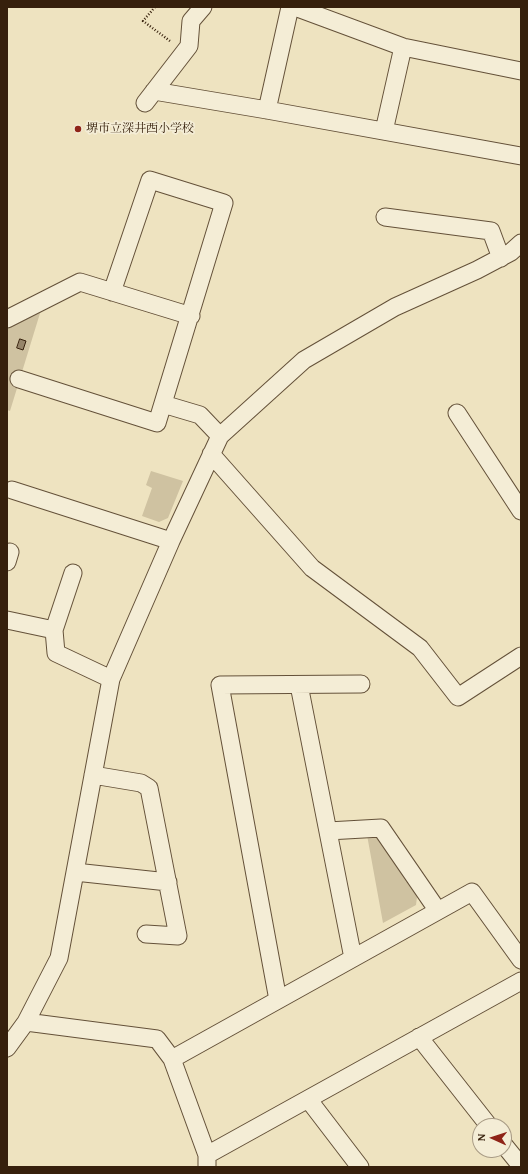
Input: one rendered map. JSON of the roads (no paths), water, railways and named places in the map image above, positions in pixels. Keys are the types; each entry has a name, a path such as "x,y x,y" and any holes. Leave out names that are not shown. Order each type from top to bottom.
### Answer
{"street":[{"path":"203,7 191,21 189,46 149,97 267,110 521,156"},
{"path":"267,110 290,7"},
{"path":"295,7 403,47 521,71"},
{"path":"384,131 403,47"},
{"path":"19,379 157,423 191,316 224,203 150,180 112,292"},
{"path":"385,217 491,231 501,258"},
{"path":"7,1048 26,1022 59,958 111,679 170,541 220,436 304,360 395,307 501,258 521,244"},
{"path":"7,319 80,282 191,316"},
{"path":"163,404 200,415 220,436"},
{"path":"457,413 521,511"},
{"path":"211,454 312,568 420,648 458,697 521,656"},
{"path":"12,490 170,541"},
{"path":"73,573 54,630 56,653 111,679"},
{"path":"7,620 54,630"},
{"path":"278,1000 220,685 360,684"},
{"path":"299,685 353,958"},
{"path":"93,775 141,783 149,788 178,936 146,934"},
{"path":"328,831 382,828 438,911"},
{"path":"75,872 168,882"},
{"path":"172,1059 472,892 521,960"},
{"path":"26,1022 157,1039 172,1059 207,1161 308,1099 521,981"},
{"path":"419,1037 483,1118"},
{"path":"308,1099 360,1167"},
{"path":"512,1155 521,1166"}],"place":[{"name":"堺市立深井西小学校","path":"78,129"}]}
